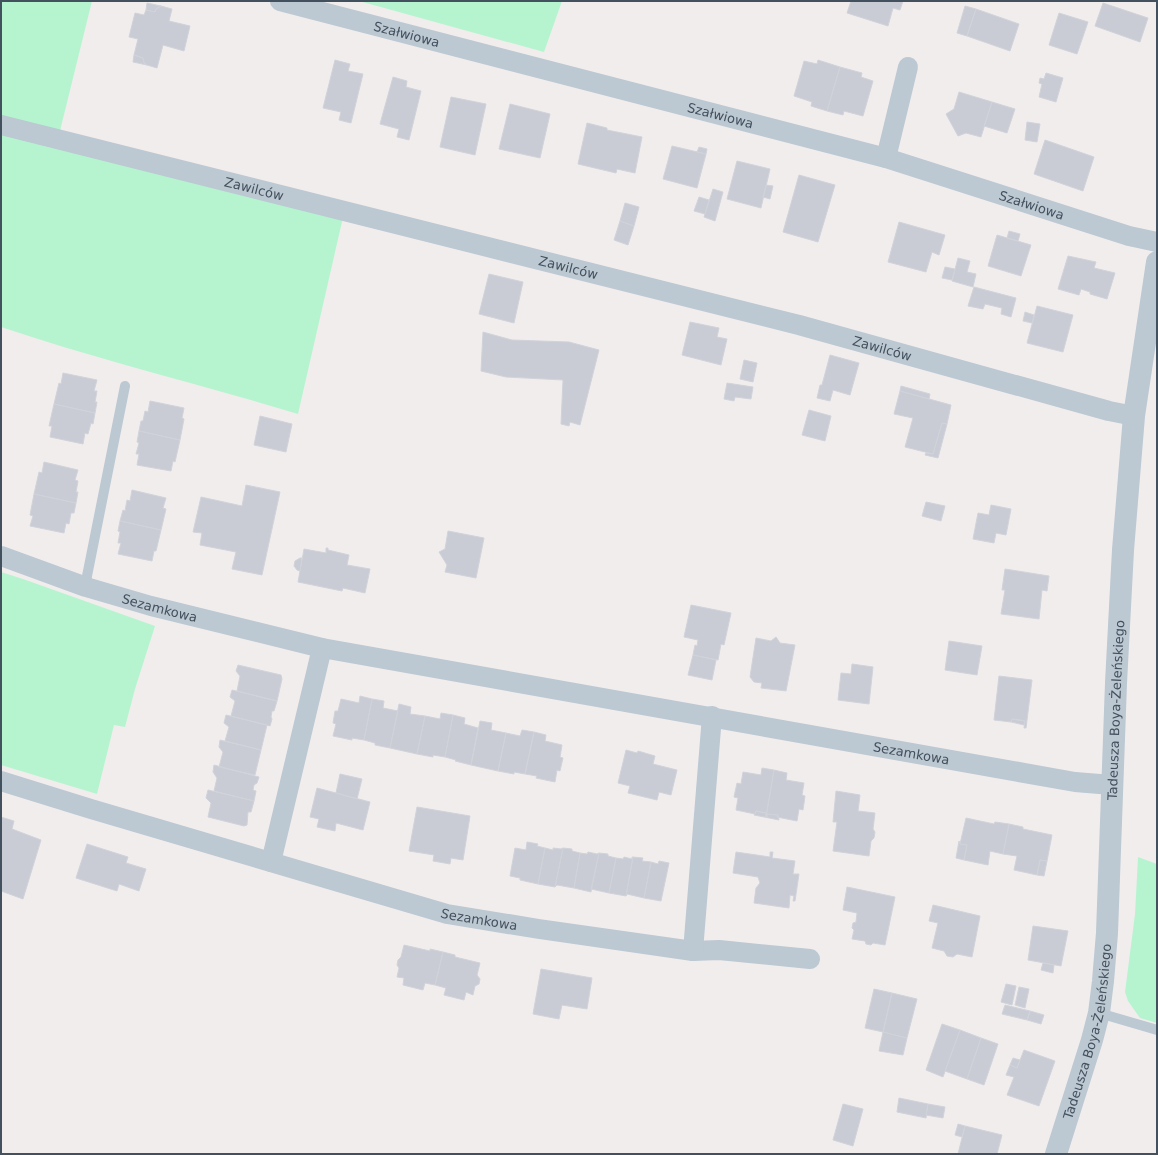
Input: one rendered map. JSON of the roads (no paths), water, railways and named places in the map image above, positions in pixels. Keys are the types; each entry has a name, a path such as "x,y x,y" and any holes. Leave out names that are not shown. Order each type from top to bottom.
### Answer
{"street":[{"name":"Szałwiowa","path":"280,1 886,158 1129,236 1157,242"},
{"path":"886,158 908,67"},
{"name":"Zawilców","path":"1,125 799,325 1109,411 1134,416"},
{"name":"Tadeusza Boya-Żeleńskiego","path":"1056,1154 1080,1082 1099,1013 1103,981 1107,933 1123,550 1134,416 1157,262"},
{"name":"Sezamkowa","path":"1,556 86,587 150,606 322,648 712,716 1075,782 1112,785"},
{"path":"271,862 322,648"},
{"path":"693,951 712,716"},
{"name":"Sezamkowa","path":"1,781 447,914 693,951 719,950 810,959"}],"lane":[{"path":"86,587 125,386"},
{"path":"1099,1013 1157,1030"}]}
